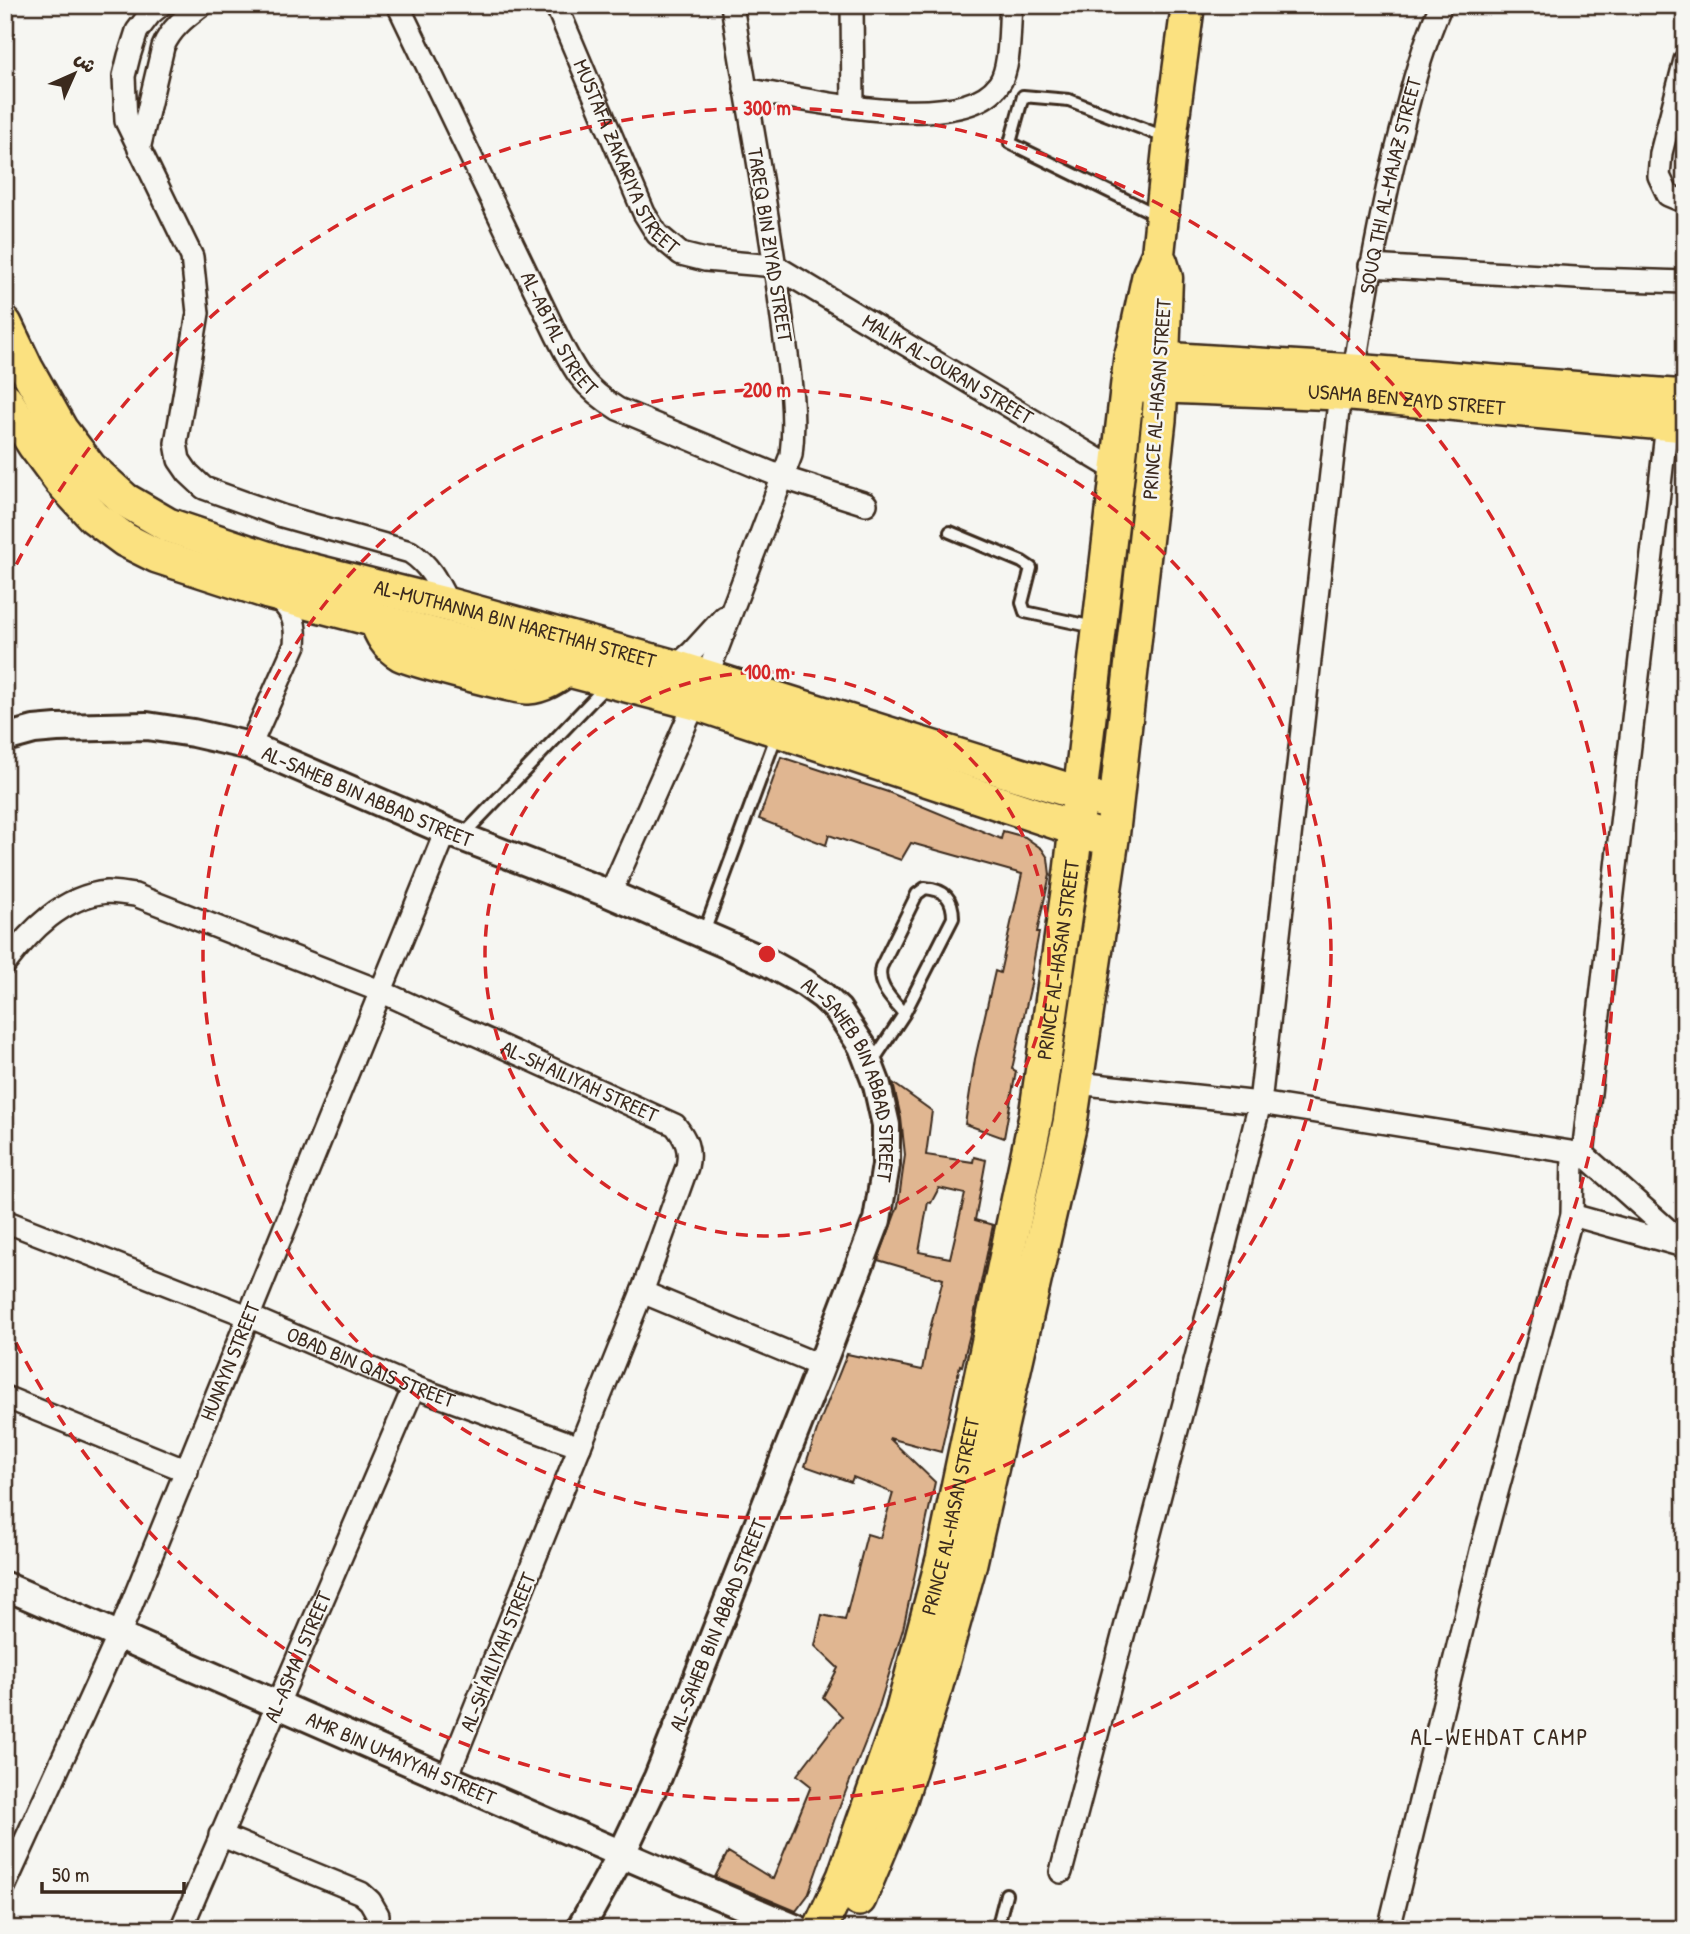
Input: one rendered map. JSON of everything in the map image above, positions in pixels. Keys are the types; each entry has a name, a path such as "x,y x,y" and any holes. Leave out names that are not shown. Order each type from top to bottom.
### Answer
{"highway":[{"name":"AL-MUTHANNA BIN HARETHAH STREET","path":"5,324 16,373 90,468 125,500 168,525 281,563 449,604 675,667 701,690 778,730 1112,839"},
{"name":"USAMA BEN ZAYD STREET","path":"1146,371 1197,386 1347,382"},
{"name":"USAMA BEN ZAYD STREET","path":"1146,371 1347,382 1679,415"},
{"name":"PRINCE AL-HASAN STREET","path":"846,1929 898,1806 969,1567 1070,1123 1112,839 1159,420 1146,371"},
{"name":"PRINCE AL-HASAN STREET","path":"820,1929 844,1877 902,1713 940,1572 1036,1116 1081,795 1118,472 1146,371"},
{"path":"1159,420 1168,401 1178,392 1197,386"},
{"name":"AL-MUTHANNA BIN HARETHAH STREET","path":"5,399 61,481 94,517 157,555 268,592 612,681 701,690 1039,780 1116,805"},
{"path":"1039,780 1062,769 1087,739"},
{"path":"1031,814 1051,830 1067,856 1071,871"},
{"path":"1036,1116 1070,1123"}],"main road":[{"name":"PRINCE AL-HASAN STREET","path":"1146,371 1166,278 1158,254 1188,5"}],"street":[{"path":"161,5 137,31 124,76 127,121 138,149 192,257 196,279 198,313 176,443 179,460 204,488 282,516 410,552 434,574 449,604"},
{"path":"138,149 163,47 168,36 181,21 202,5"},
{"name":"AL-ABTAL STREET","path":"398,5 556,334 573,368 585,384 598,397 618,409 784,478 866,505"},
{"name":"MUSTAFA ZAKARIYA STREET","path":"556,5 644,213 657,234 681,254 705,260 775,266"},
{"name":"TAREQ BIN ZIYAD STREET","path":"610,894 701,690 791,455 794,427 775,266 732,5"},
{"path":"852,5 853,107"},
{"path":"745,89 853,107 920,111 967,105 984,99 1000,83 1006,64 1011,5"},
{"name":"SOUQ THI AL-MAJAZ STREET","path":"1061,1872 1261,1103 1347,382 1370,266 1416,73 1441,5"},
{"path":"1685,60 1661,153 1659,176 1668,195 1685,202"},
{"name":"MALIK AL-OURAN STREET","path":"775,266 1118,472"},
{"path":"1370,266 1685,282"},
{"path":"1389,1929 1481,1551 1572,1215 1578,1154 1679,415"},
{"path":"250,746 295,645 296,629 291,614 281,601 268,592"},
{"name":"TAREQ BIN ZIYAD STREET","path":"675,667 708,636 735,601"},
{"name":"AL-SAHEB BIN ABBAD STREET","path":"5,738 34,730 57,728 147,726 250,746 454,834 610,894 787,972 838,1010 851,1027 870,1066 886,1125 887,1165 883,1193 868,1247 658,1777 621,1855 580,1929"},
{"name":"HUNAYN STREET","path":"5,1885 119,1635 380,991 454,834"},
{"name":"AL-SH'AILIYAH STREET","path":"5,964 37,928 60,908 84,897 108,892 135,895 380,991 675,1125 683,1136 690,1155 642,1292 447,1777"},
{"path":"1077,1083 1261,1103 1578,1154 1685,1246"},
{"path":"1572,1215 1685,1246"},
{"name":"OBAD BIN QAIS STREET","path":"5,1222 248,1316 414,1387 580,1447"},
{"path":"642,1292 821,1366"},
{"name":"AL-ASMA'I STREET","path":"181,1929 414,1387"},
{"path":"5,1397 187,1472"},
{"name":"AMR BIN UMAYYAH STREET","path":"5,1586 797,1929"},
{"path":"220,1835 361,1893 370,1901 378,1915 376,1929"}],"lane":[{"path":"1162,217 1010,143 1024,96 1069,100 1170,139"},
{"path":"950,532 1031,568 1022,603 1025,612 1100,628"},
{"path":"454,834 612,681"},
{"path":"704,935 778,730"},
{"path":"870,1066 904,1014 953,918 953,904 947,895 936,889 925,888 917,894 878,977 904,1014"},
{"path":"997,1929 1006,1894"}],"building":[{"path":"781,757 888,792 1001,839 1003,831 1025,837 1042,849 1048,858 1050,875 1037,932 1032,980 1012,1069 1016,1071 1004,1138 965,1124 975,1059 995,971 1000,973 1022,874 911,843 901,860 829,835 826,845 759,819"},
{"path":"893,1083 932,1111 926,1155 973,1162 974,1157 986,1160 975,1220 993,1225 941,1452 889,1438 935,1482 903,1629 877,1713 808,1895 796,1911 715,1877 728,1852 773,1879 811,1786 797,1775 842,1716 823,1697 838,1668 815,1646 822,1615 845,1620 867,1534 880,1538 893,1493 853,1477 851,1482 805,1466 847,1354 922,1370 943,1279 878,1260 898,1206 905,1155 901,1118","holes":["939,1188 965,1194 950,1258 919,1252 928,1202 931,1203"]}],"district":[{"name":"AL-WEHDAT CAMP","path":"1500,1737"}]}
